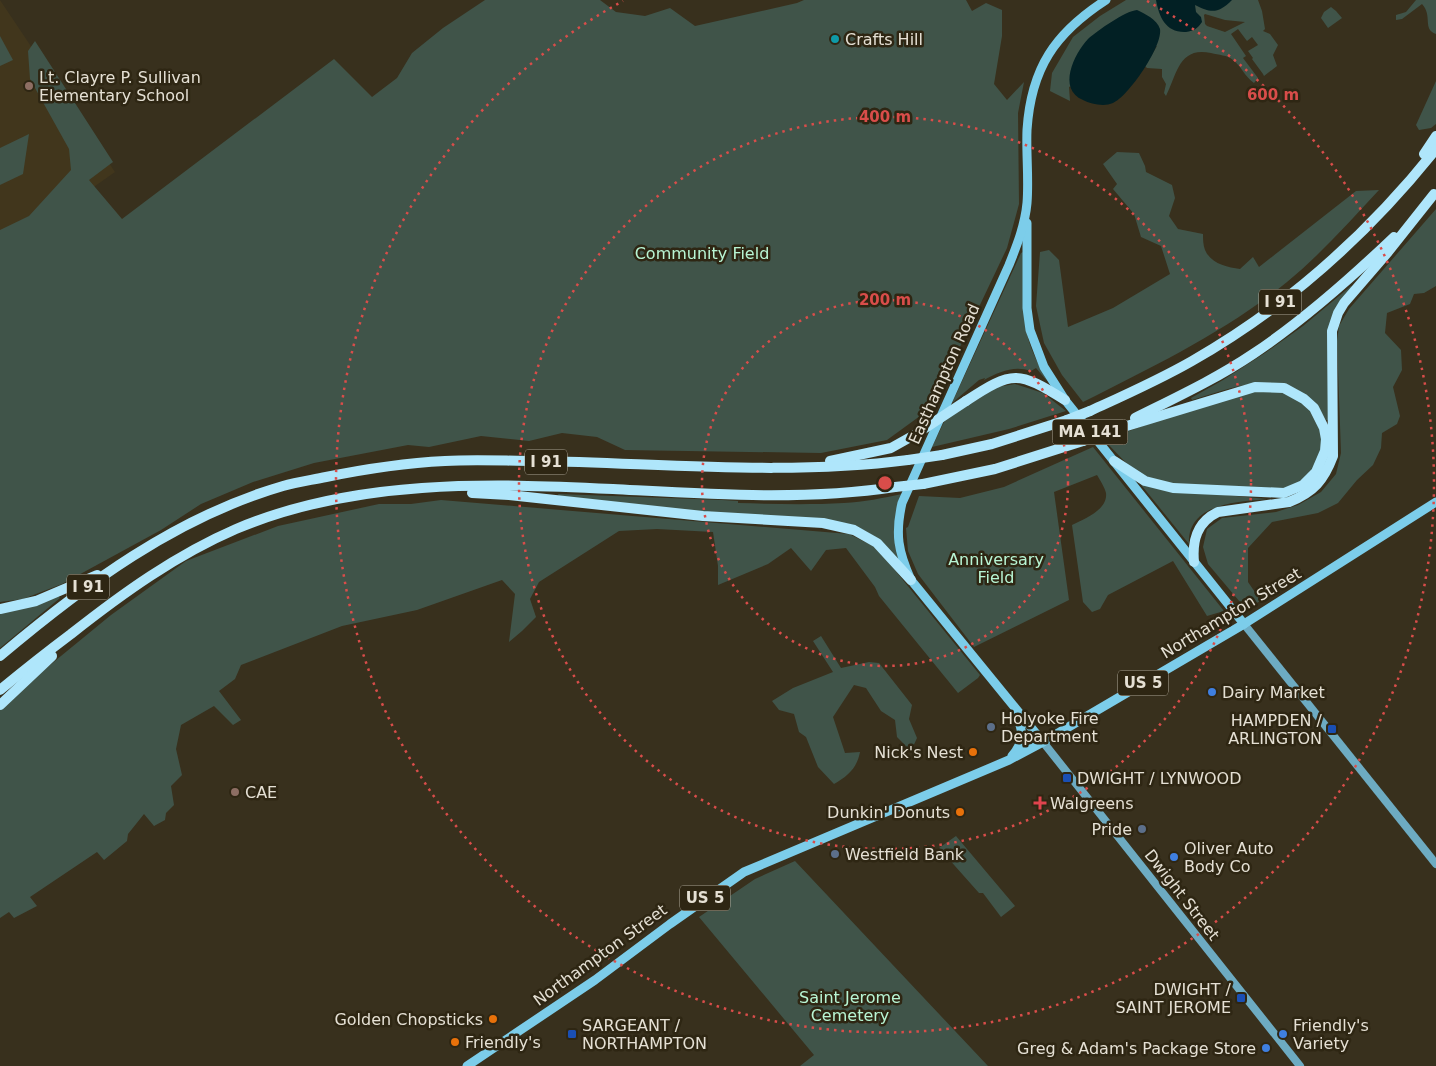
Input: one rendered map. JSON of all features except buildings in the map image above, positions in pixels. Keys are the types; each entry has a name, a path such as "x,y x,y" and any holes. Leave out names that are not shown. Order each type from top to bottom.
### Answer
{"highway":[{"path":"1386,208 1436,136"},
{"name":"I 91","path":"0,656 123,562 182,527 245,499 284,486 350,471 447,460 778,469 878,464 992,444 1067,420 1147,386 1192,362 1233,337 1270,310 1336,257 1386,208 1436,148"},
{"path":"1194,562 1195,535 1197,530 1210,516 1218,512 1289,502 1299,498 1315,487 1327,473 1334,456 1332,331 1338,313 1344,303 1388,252 1435,192"},
{"name":"I 91","path":"0,690 90,619 175,560 238,528 289,510 347,497 414,489 506,485 782,495 865,492 923,484 995,469 1083,441 1108,432 1206,382 1252,355 1287,330 1357,273 1396,235 1435,192"},
{"path":"778,469 875,453 890,448 916,434 1002,379 1017,378 1036,382 1065,400"},
{"path":"1108,432 1255,387 1284,388 1304,399 1314,408 1324,428 1326,439 1325,451 1316,472 1303,485 1284,493 1173,488 1145,481 1114,461"},
{"path":"414,489 509,495 703,516 823,524 854,530 867,536 877,543 911,580"},
{"path":"0,609 19,606 53,595 123,562"},
{"path":"0,705 90,619"}],"main road":[{"name":"Easthampton Road","path":"1043,742 1010,704 911,580 902,560 897,530 902,503 1021,236 1027,203 1028,129 1035,84 1041,69 1055,45 1074,23 1106,0"},
{"name":"MA 141","path":"1027,203 1027,308 1030,330 1044,368 1065,400 1436,864"},
{"name":"Northampton Street","path":"467,1066 595,980 744,872 1009,760 1043,742 1244,624 1436,502"},
{"path":"1009,760 1017,750 1022,738 1020,724 1010,704"},
{"name":"Dwight Street","path":"1043,742 1300,1066"}],"shaded area":[{"name":"Lt. Clayre P. Sullivan Elementary School","path":"0,0 115,172 0,253"}],"green space":[{"name":"Community Field","path":"485,0 600,0 616,12 645,16 670,8 695,26 804,0 966,0 972,11 986,3 1002,10 1002,36 994,84 1007,100 1024,82 1018,113 1019,204 1007,248 931,408 887,440 821,453 625,450 597,437 562,433 529,441 481,436 429,447 408,445 314,463 253,482 201,504 161,530 62,584 23,599 0,602 0,230 29,216 71,170 69,149 30,79 28,51 35,41 113,162 89,180 122,219 334,59 372,97 397,78 412,53 443,28"},
{"path":"1126,0 1258,0 1265,29 1263,31 1270,34 1278,45 1273,55 1277,66 1264,76 1248,51 1258,45 1252,37 1247,41 1238,29 1231,34 1246,56 1243,58 1258,78 1254,83 1231,58 1200,52 1192,54 1181,64 1166,96 1164,93 1166,84 1162,77 1162,69 1147,68 1145,66 1157,46 1069,87 1070,101 1050,91 1052,73 1073,37 1100,16","holes":["1204,15 1245,22 1225,32 1207,26"]},
{"path":"1416,0 1436,0 1436,34 1429,29 1427,13 1422,4 1402,19 1396,20 1396,15 1406,12"},
{"path":"1331,7 1342,18 1328,28 1321,18 1324,12"},
{"path":"0,36 13,60 0,66"},
{"path":"1436,81 1436,124 1431,128 1419,130 1416,125"},
{"path":"29,134 23,174 0,185 0,148"},
{"path":"1117,152 1139,153 1146,172 1172,185 1175,198 1169,216 1178,229 1203,234 1204,248 1211,259 1225,266 1240,269 1253,257 1259,267 1356,191 1379,190 1311,261 1263,300 1239,317 1188,347 1083,402 1062,375 1044,343 1036,306 1040,252 1049,250 1059,260 1068,327 1113,308 1170,274 1161,246 1141,237 1134,214 1113,189 1117,184 1103,164"},
{"path":"1436,209 1436,286 1424,293 1414,294 1410,304 1387,313 1385,333 1401,350 1402,370 1393,387 1400,416 1397,424 1382,433 1381,448 1373,465 1357,480 1338,503 1318,513 1272,522 1248,548 1248,582 1261,601 1245,608 1208,564 1203,547 1207,529 1222,518 1276,512 1298,505 1321,492 1336,474 1341,453 1337,341 1339,326 1349,309"},
{"path":"1025,251 1024,306 1026,327 1036,360 1047,381 1036,368 1031,371 1025,369 1007,370 984,380 985,378 979,380 952,403 1021,253"},
{"path":"1351,286 1353,287 1336,309 1329,420 1326,420 1313,402 1298,390 1283,384 1248,384 1192,400 1191,398 1265,353 1303,326"},
{"path":"1015,384 1043,393 1066,411 1009,429 932,447 945,420 997,387"},
{"path":"1256,391 1284,392 1312,409 1321,427 1322,448 1316,466 1302,480 1287,489 1170,484 1144,476 1130,467 1104,440 1207,403"},
{"name":"Anniversary Field","path":"1093,447 1224,611 1207,616 1173,561 1108,595 1100,609 1092,612 1083,602 1072,525 1089,517 1099,509 1106,499 1104,486 1097,475 1054,492 1069,600 974,647 918,574 908,551 906,528 919,496 960,498 1004,487"},
{"path":"1138,481 1215,494 1267,499 1229,504 1216,507 1205,513 1196,520 1191,530 1189,544"},
{"path":"558,494 722,500 738,501 738,503 831,504 859,502 902,494 903,566 880,541 850,524 714,513 559,496"},
{"path":"441,500 849,534 877,548 980,675 958,693 879,596 875,587 846,548 826,550 811,571 791,548 768,564 718,585 718,566 713,532 657,529 619,531 539,582 530,599 536,617 509,642 515,594 502,580 417,610 342,626 241,665 235,679 219,691 241,720 233,725 214,706 181,725 176,749 182,775 171,786 174,805 166,813 165,820 154,826 144,814 128,834 127,841 104,860 97,852 30,897 37,906 14,918 9,912 0,918 0,706 111,615 186,561 278,526 379,504 411,504"},
{"path":"58,596 60,598 0,648 0,612"},
{"path":"821,636 841,668 869,662 879,663 912,705 909,719 917,738 911,751 897,737 895,720 881,711 866,688 854,685 833,717 845,753 860,752 857,763 851,771 834,784 818,767 806,737 799,732 794,714 779,710 772,701 793,688 833,672 813,641"},
{"path":"956,836 1015,906 1001,917 983,893 979,893 939,848"},
{"name":"Saint Jerome Cemetery","path":"795,861 988,1066 800,1066 814,1055 699,917 755,879"}],"water":[{"path":"1156,0 1232,0 1223,8 1214,11 1195,5 1196,12 1201,17 1202,22 1196,29 1179,32 1173,30 1165,23 1159,12"},
{"path":"1137,10 1154,20 1160,29 1156,47 1135,81 1119,99 1109,104 1090,103 1075,95 1069,80 1070,71 1083,45 1092,35 1111,22"}],"place":[{"name":"Crafts Hill","path":"835,39"},
{"name":"Lt. Clayre P. Sullivan Elementary School","path":"29,86"},
{"name":"Dairy Market","path":"1212,692"},
{"name":"Holyoke Fire Department","path":"991,727"},
{"name":"HAMPDEN / ARLINGTON","path":"1332,729"},
{"name":"Nick's Nest","path":"973,752"},
{"name":"DWIGHT / LYNWOOD","path":"1067,778"},
{"name":"CAE","path":"235,792"},
{"name":"Walgreens","path":"1040,803"},
{"name":"Dunkin' Donuts","path":"960,812"},
{"name":"Pride","path":"1142,829"},
{"name":"Westfield Bank","path":"835,854"},
{"name":"Oliver Auto Body Co","path":"1174,857"},
{"name":"DWIGHT / SAINT JEROME","path":"1241,998"},
{"name":"Golden Chopsticks","path":"493,1019"},
{"name":"SARGEANT / NORTHAMPTON","path":"572,1034"},
{"name":"Friendly's Variety","path":"1283,1034"},
{"name":"Friendly's","path":"455,1042"},
{"name":"Greg & Adam's Package Store","path":"1266,1048"}]}
